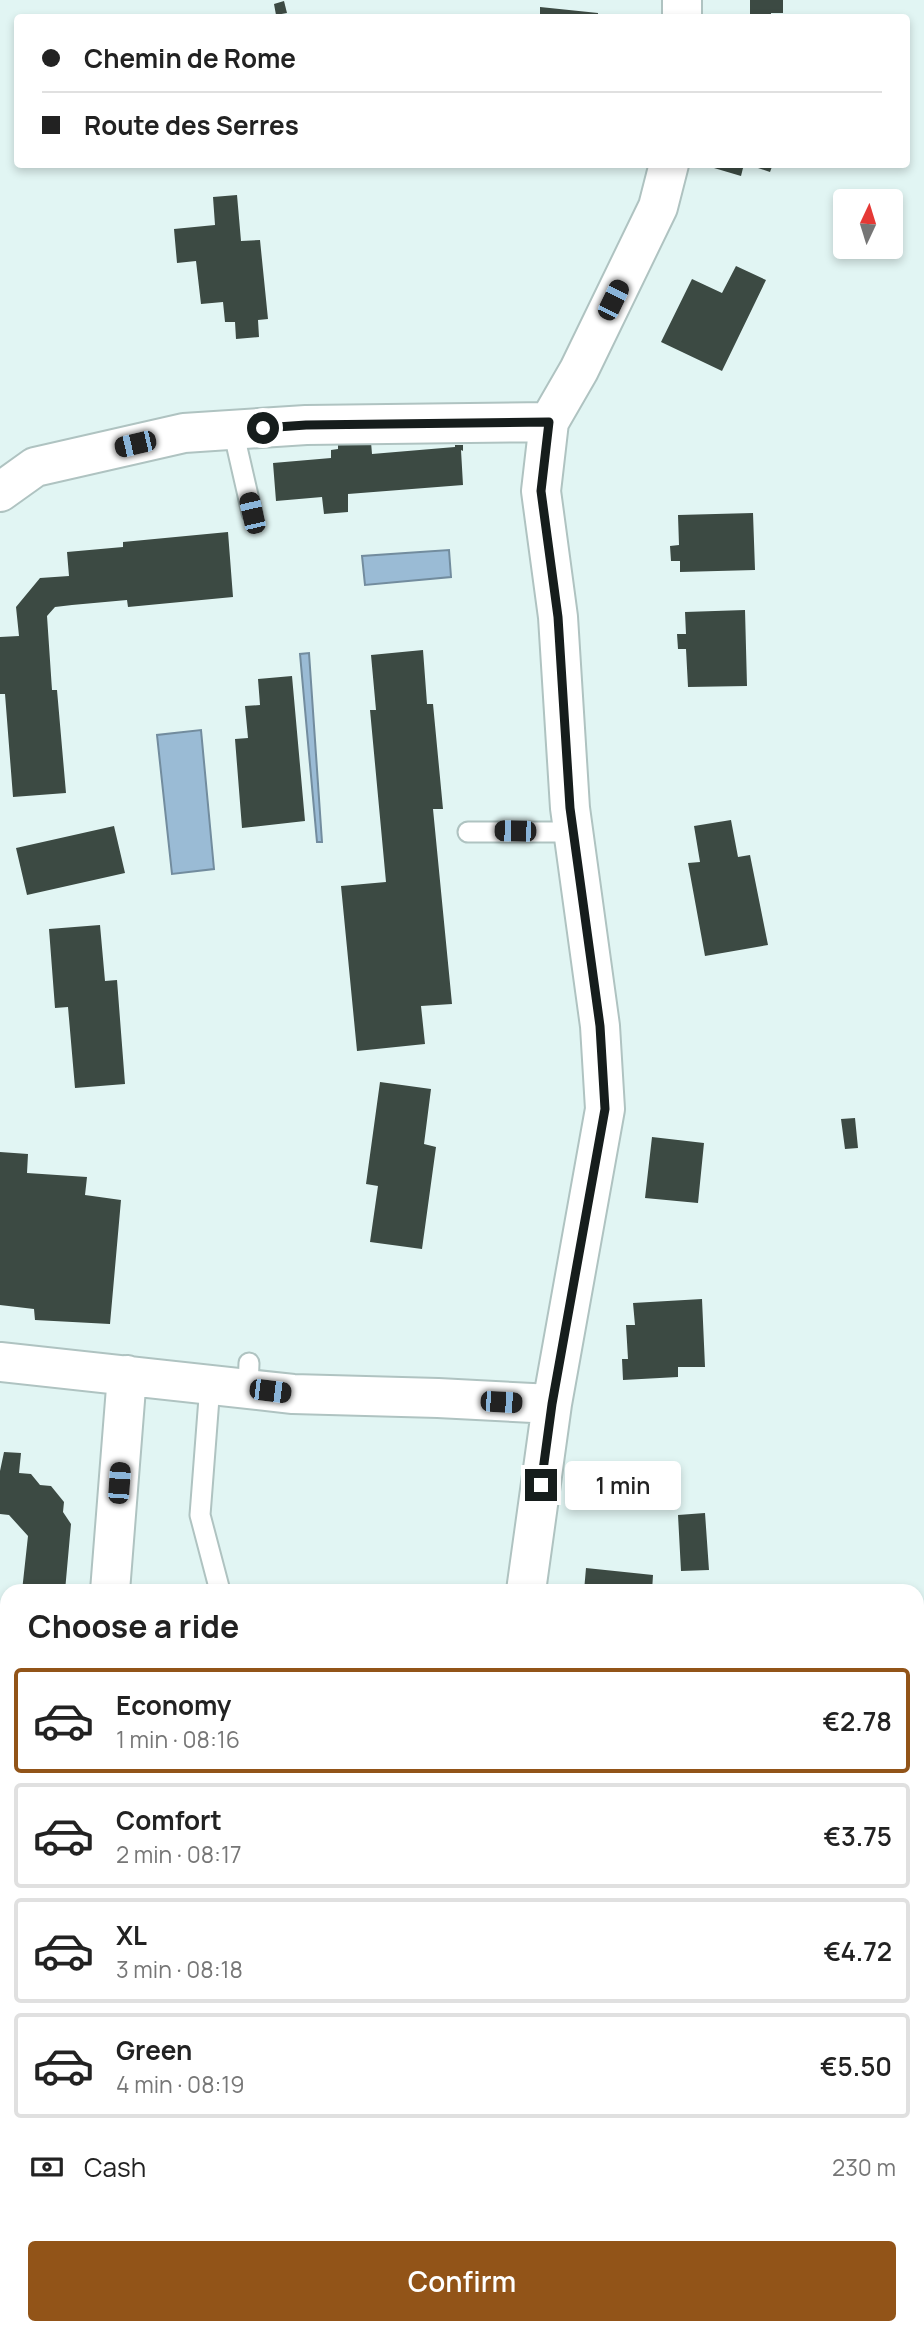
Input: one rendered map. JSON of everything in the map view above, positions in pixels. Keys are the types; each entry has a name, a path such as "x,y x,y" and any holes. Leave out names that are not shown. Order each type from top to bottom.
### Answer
{"street":[{"path":"527,1584 552,1404 605,1109 600,1026 573,831 558,617 541,491 549,422 579,370 658,207 667,168"},
{"path":"0,492 35,467 184,433 306,425 549,422"},
{"path":"0,1362 210,1385 248,1376 293,1394 552,1404"},
{"path":"111,1584 127,1375"}],"lane":[{"path":"233,430 252,513"},
{"path":"468,832 573,831"},
{"path":"210,1385 200,1515 218,1584"}],"water":[{"path":"449,550 451,577 365,585 362,556"},
{"path":"309,653 322,842 317,842 300,654"},
{"path":"201,730 214,869 172,874 157,735"}],"building":[{"path":"750,0 783,0 783,13 750,14"},
{"path":"284,1 287,13 276,14 274,4"},
{"path":"540,7 598,13 598,14 540,14"},
{"path":"714,168 743,168 741,176"},
{"path":"237,195 241,241 260,240 268,319 258,320 259,337 236,339 235,322 225,322 223,302 201,304 196,261 177,263 174,229 215,225 213,197"},
{"path":"736,266 766,280 722,371 661,342 692,279 722,293"},
{"path":"371,442 372,454 463,445 463,485 348,494 348,512 324,514 322,497 276,501 273,463 331,458 331,450 338,449 338,444"},
{"path":"753,513 755,570 680,572 680,561 671,561 670,546 679,545 678,515"},
{"path":"228,532 233,597 128,607 127,600 72,605 55,607 47,616 52,690 57,690 66,793 13,797 5,694 0,694 0,637 19,636 16,607 40,578 69,576 67,552 123,547 123,542"},
{"path":"745,610 747,686 688,687 686,649 678,649 677,634 686,634 685,612"},
{"path":"423,650 427,704 433,704 443,809 433,809 452,1004 421,1006 425,1044 357,1051 341,886 386,882 370,710 376,710 371,655"},
{"path":"292,676 305,821 242,828 235,739 248,738 245,706 260,705 258,679"},
{"path":"731,820 738,857 750,855 768,945 705,956 688,863 700,862 694,826"},
{"path":"114,826 125,873 27,895 16,848"},
{"path":"100,925 105,981 117,980 125,1084 75,1088 68,1007 55,1008 49,929"},
{"path":"380,1082 431,1089 424,1144 436,1147 422,1249 370,1242 378,1186 366,1184"},
{"path":"855,1118 858,1148 845,1149 841,1119"},
{"path":"652,1137 704,1143 698,1203 645,1198"},
{"path":"0,1152 28,1154 27,1173 87,1177 85,1195 121,1200 110,1324 35,1320 34,1309 0,1305"},
{"path":"702,1299 705,1367 678,1367 678,1377 623,1380 622,1359 628,1359 626,1325 635,1325 633,1303"},
{"path":"4,1452 21,1453 19,1473 31,1474 40,1485 51,1486 64,1502 63,1512 71,1524 66,1584 23,1584 28,1536 9,1515 0,1514 0,1471"},
{"path":"705,1513 709,1570 681,1571 678,1515"},
{"path":"586,1568 653,1575 652,1584 585,1584"}],"route":[{"path":"263,428 549,422 541,491 558,617 570,808 600,1026 605,1109 552,1404 541,1485"}]}
